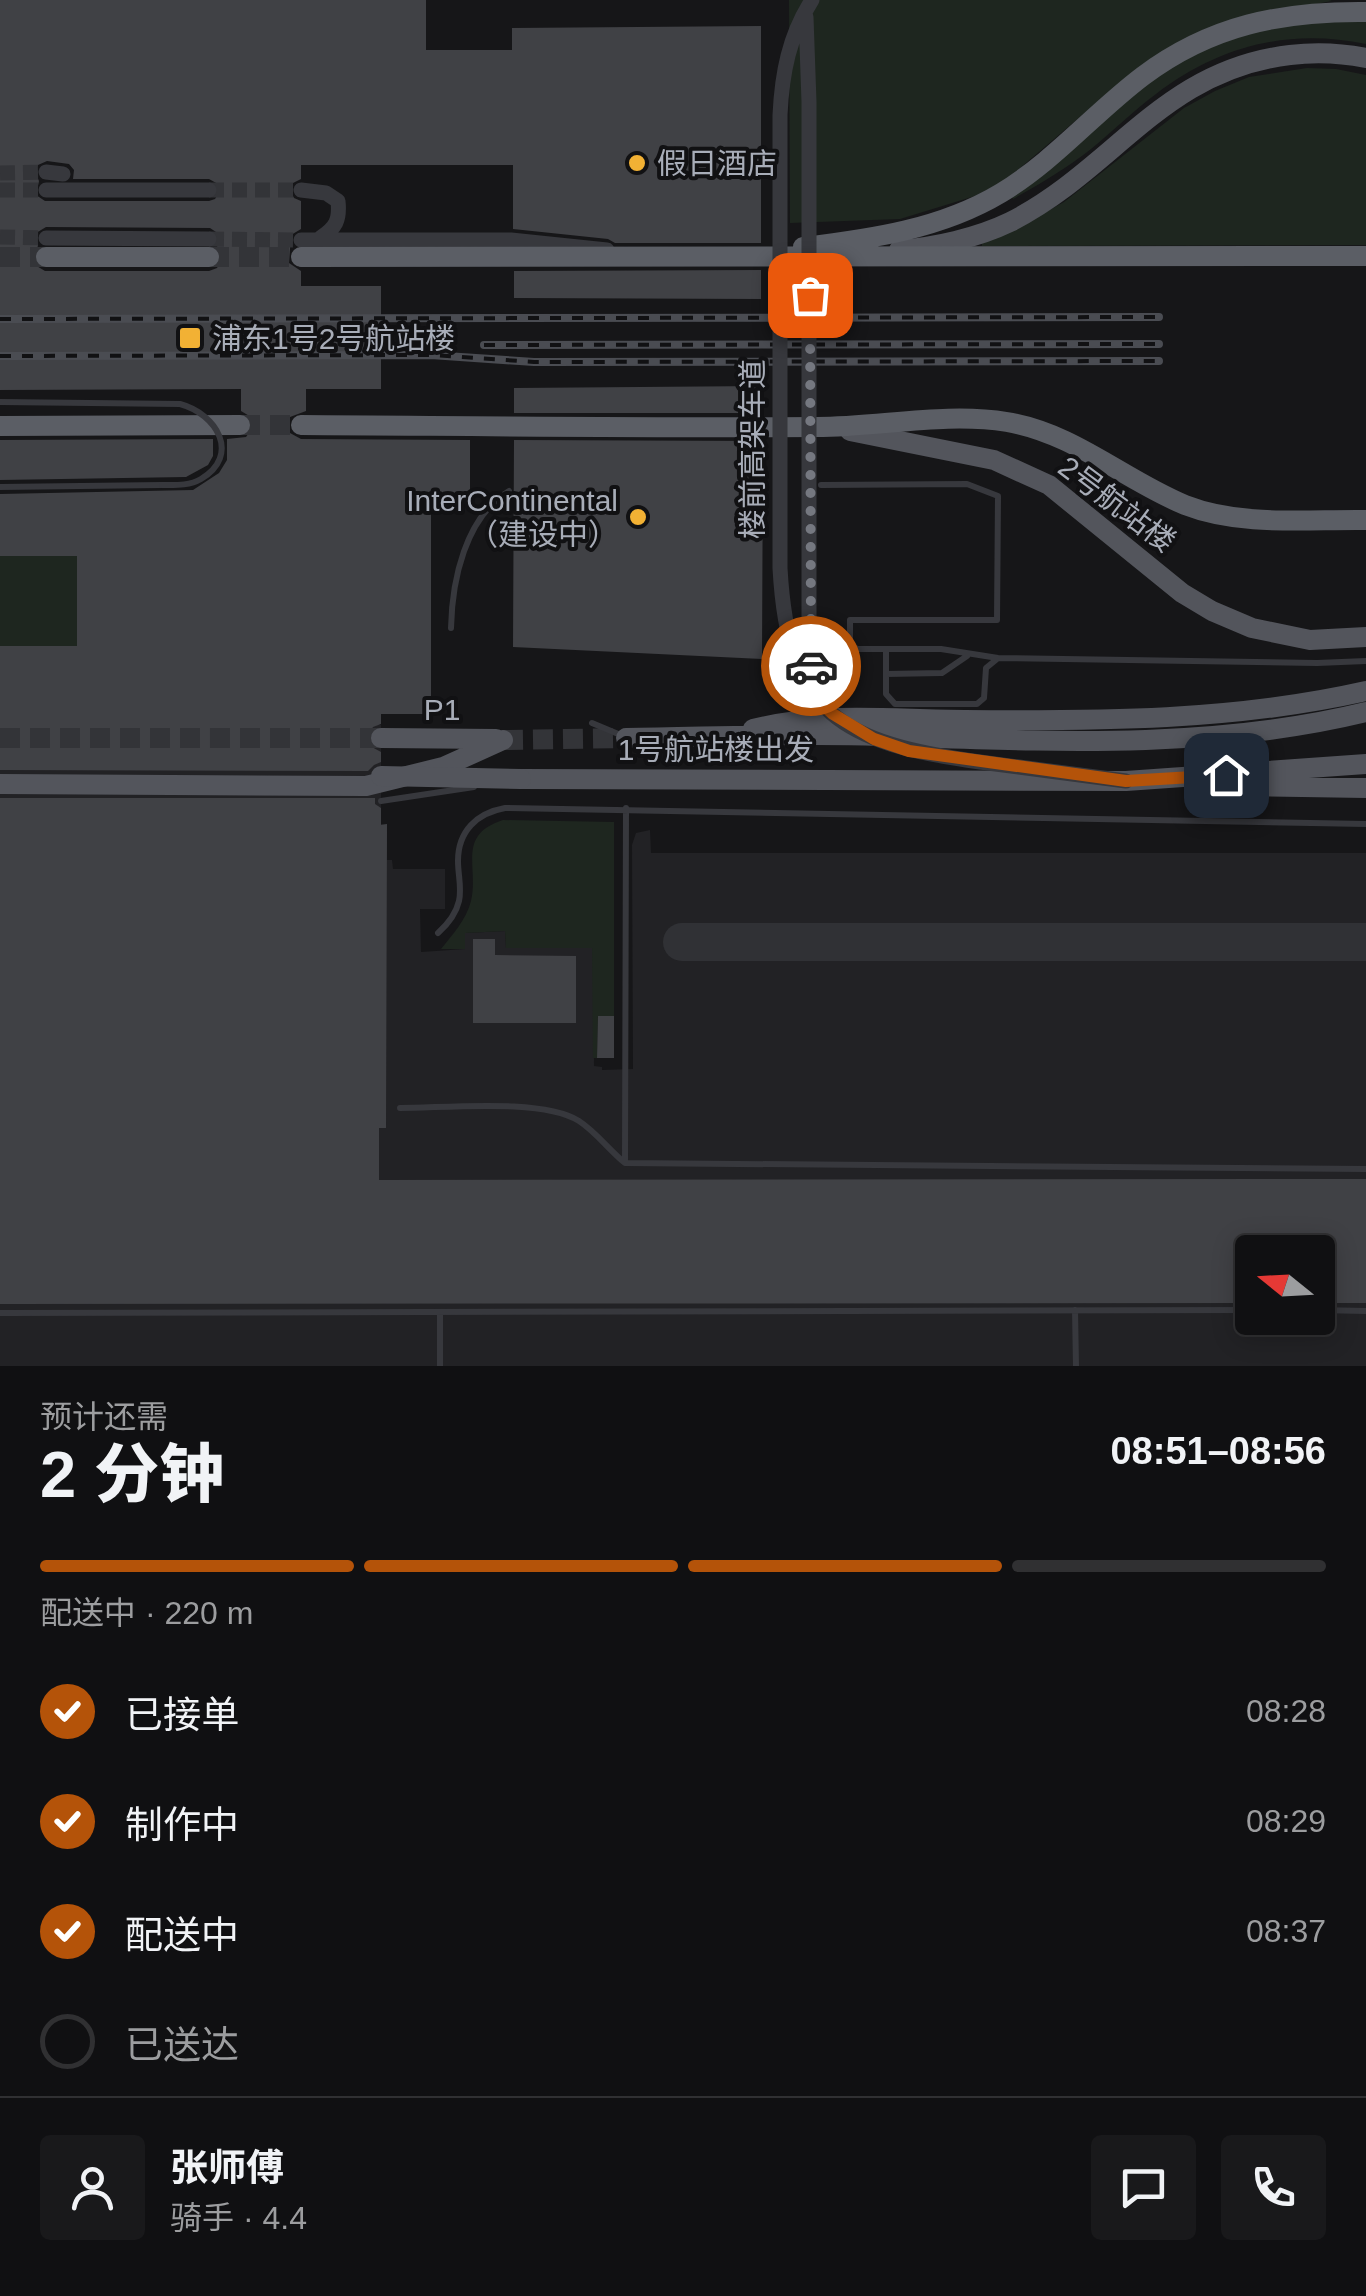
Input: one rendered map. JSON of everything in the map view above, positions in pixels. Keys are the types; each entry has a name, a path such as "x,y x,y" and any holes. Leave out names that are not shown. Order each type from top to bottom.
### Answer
{"highway":[{"path":"714,258 896,233 971,208 1023,178 1141,78 1180,52 1261,19 1366,12"},
{"path":"46,248 209,248"},
{"path":"301,248 655,258 1366,256"},
{"path":"301,425 822,427 967,419 1005,422 1057,437 1171,498 1206,511 1254,518 1366,520"},
{"path":"1,426 240,424"}],"main road":[{"path":"810,258 912,249 964,239 1009,222 1063,188 1174,98 1228,69 1312,52 1366,58"},
{"name":"2号航站楼","path":"822,427 979,456 1035,479 1104,526 1182,593 1252,628 1279,636 1334,640 1366,637"},
{"path":"717,736 817,717 1170,719 1280,709 1366,691"},
{"path":"626,738 1166,740 1296,728 1366,712"},
{"path":"873,736 952,720"},
{"name":"P1","path":"0,784 366,786 443,767 503,740 381,738"},
{"name":"1号航站楼出发","path":"381,776 1126,781 1360,764"},
{"path":"1126,781 1308,790 1366,788"}],"street":[{"name":"楼前高架车道","path":"809,4 791,42 781,88 780,568 789,640 804,678 822,704 852,728 909,751 1126,781"},
{"name":"楼前高架车道","path":"809,4 808,641 822,704"},
{"path":"46,190 209,190"},
{"path":"301,190 326,193 338,201 340,217 334,230 301,248"},
{"path":"319,239 511,240 564,243 655,258"}],"lane":[{"path":"0,402 180,404 206,414 219,434 220,455 202,479 188,484 0,487"},
{"path":"821,484 966,484 998,496 997,620 850,620 850,644 857,649 941,649 998,658 1317,663 1366,660"},
{"path":"451,628 456,574 463,551 492,506 509,491"},
{"path":"886,649 886,694 891,703 977,704 984,698 986,668 998,658"},
{"path":"886,674 942,673 968,656"},
{"path":"592,723 626,738"},
{"path":"381,801 521,779"},
{"path":"625,1163 626,808"},
{"path":"438,933 458,906 460,843 466,830 488,811 626,808 1366,824"},
{"path":"400,1108 534,1108 564,1113 582,1123 625,1163 1366,1170"},
{"path":"1075,1310 1076,1366"},
{"path":"0,1313 1235,1310"},
{"path":"1335,1310 1366,1310"},
{"path":"440,1312 440,1366"}],"shaded area":[{"path":"789,0 1332,1 1262,14 1135,70 1006,180 975,196 900,219 790,223"},
{"path":"1303,20 1366,21 1366,44 1309,38 1282,40 1255,45 1204,64 1156,94 1072,163 1013,199 1011,195 1086,131 1164,71 1231,37"},
{"path":"1307,68 1366,75 1366,245 982,246 981,240 1028,222 1064,202 1184,108 1215,91 1249,77"},
{"path":"0,556 77,556 77,646 0,646"},
{"path":"381,725 381,824 387,824 387,860 392,860 393,869 445,869 445,909 420,909 421,952 465,949 465,933 505,931 506,948 593,948 594,1066 602,1070 633,1069 632,845 636,833 650,830 651,853 1366,853 1366,1366 0,1366 0,726"},
{"path":"503,820 614,822 614,1016 598,1016 597,1058 593,1058 592,948 506,948 505,931 465,933 465,949 441,949 471,901 474,843 488,826"}],"building":[{"path":"0,0 426,0 426,50 512,50 512,28 761,26 761,243 615,243 608,239 513,229 513,165 301,165 301,179 290,190 301,201 301,229 291,235 289,263 301,271 301,286 381,286 381,389 306,389 306,411 290,417 290,433 301,439 470,440 470,498 431,498 431,714 381,714 381,724 373,727 367,737 370,746 381,752 381,762 368,771 0,770 0,646 77,646 77,556 0,556 0,494 193,490 219,473 227,460 227,439 246,437 254,426 251,417 241,411 241,389 0,390","holes":["47,161 69,164 74,170 73,179 209,179 218,184 220,191 209,201 45,201 36,195 39,181 35,172 38,165","46,227 210,228 219,234 217,246 223,258 217,268 209,271 45,271 35,265 32,256 38,246 36,233"]},
{"path":"761,270 761,299 514,298 514,271"},
{"path":"763,386 763,413 514,413 514,388"},
{"path":"213,439 213,456 208,465 186,477 0,480 0,440"},
{"name":"InterContinental （建设中）","path":"514,440 763,441 762,659 513,647"},
{"path":"0,798 375,798 375,804 381,808 381,825 387,824 386,1128 379,1128 379,1180 1366,1179 1366,1303 1335,1303 1335,1235 1235,1235 1235,1303 0,1304"},
{"path":"473,939 495,939 495,955 576,956 576,1023 473,1023"},
{"path":"598,1016 614,1016 614,1058 597,1058"}],"taxiway":[{"path":"682,942 1366,942"}],"tunnel":[{"path":"0,173 46,172"},
{"path":"0,190 46,190"},
{"path":"209,190 301,190"},
{"path":"0,237 46,238"},
{"path":"209,239 301,240"},
{"path":"0,257 46,257"},
{"path":"209,257 301,257"},
{"path":"240,425 301,425"},
{"path":"0,738 381,738"},
{"path":"503,740 626,738"}],"railway":[{"path":"0,319 1159,317"},
{"path":"484,345 1159,344"},
{"path":"0,356 431,355 534,362 1159,361"}],"way so far":[{"path":"810,295 811,666"}],"place":[{"name":"假日酒店","path":"637,163"},
{"name":"浦东1号2号航站楼","path":"190,338"},
{"name":"InterContinental （建设中）","path":"638,517"}],"route":[{"path":"811,666 822,704 833,714 874,739 909,751 1126,781 1226,775"}]}
